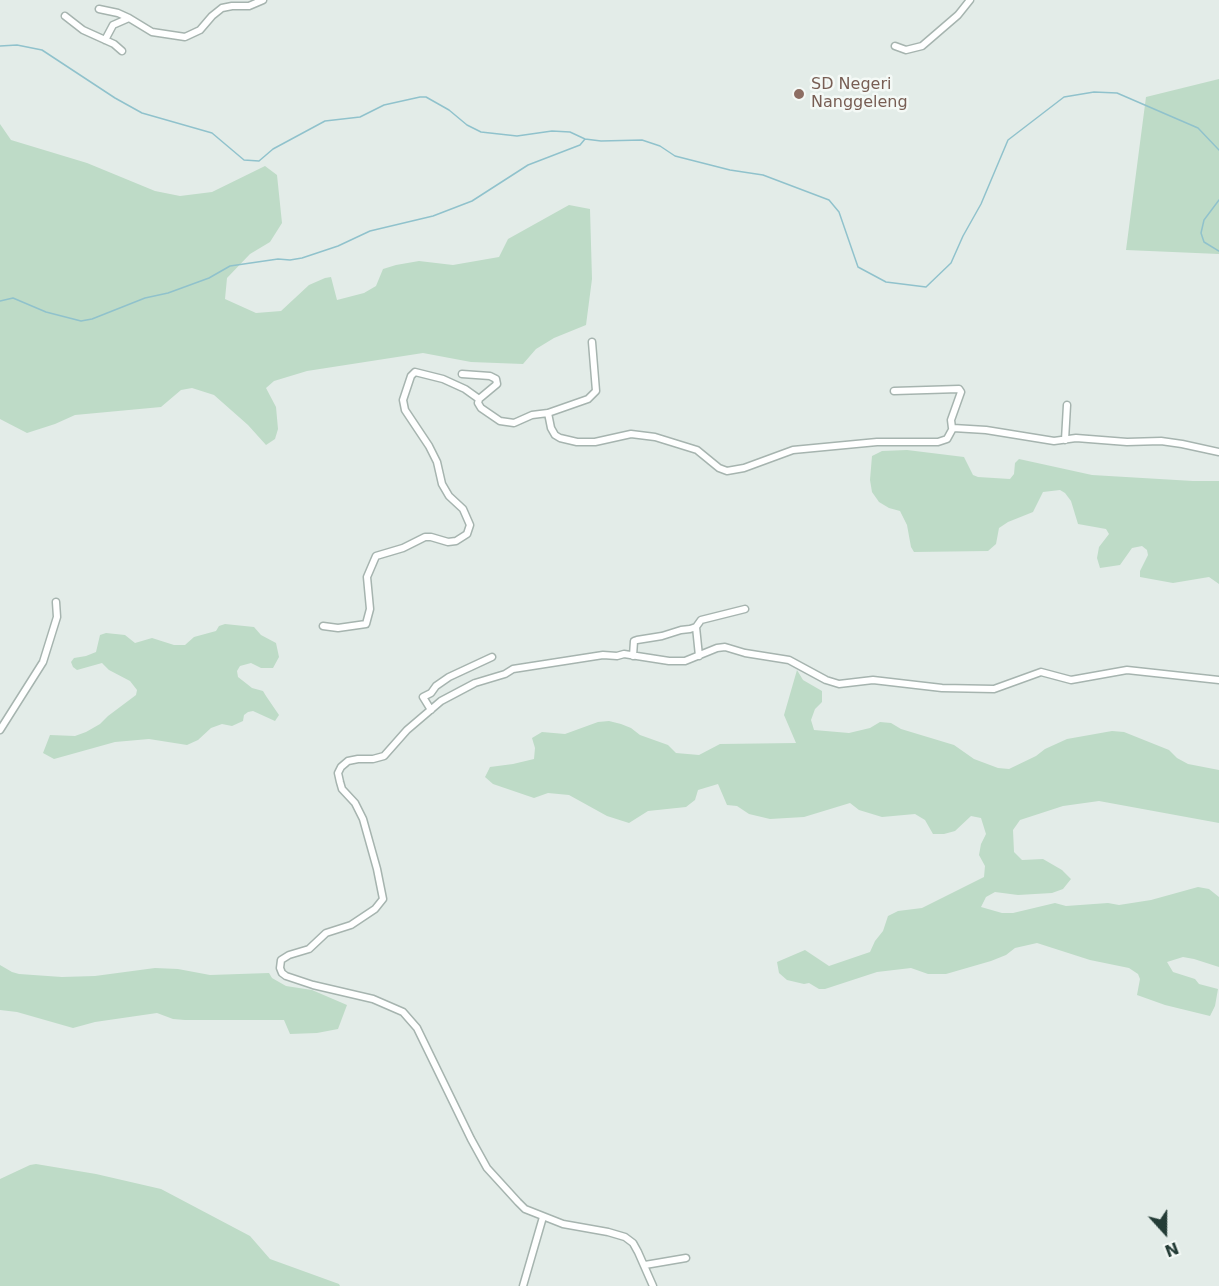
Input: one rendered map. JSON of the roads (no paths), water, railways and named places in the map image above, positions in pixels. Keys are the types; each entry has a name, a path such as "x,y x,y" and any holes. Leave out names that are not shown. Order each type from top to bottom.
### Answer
{"street":[{"path":"99,9 118,13 152,32 185,37 200,30 217,10 232,6 249,6 263,0"},
{"path":"895,46 906,50 922,46 958,15 970,0"},
{"path":"64,16 82,30 114,44 122,51"},
{"path":"105,40 113,25 129,18"},
{"path":"323,626 338,628 366,624 370,609 367,577 376,556 404,548 426,537 448,542 456,541 467,534 470,525 463,508 449,496 442,484 437,462 429,446 405,410 403,400 411,376 415,372 459,386 479,399 481,408 500,421 508,423 520,421 532,415 548,413 588,399 596,391 592,342"},
{"path":"462,374 490,376 496,379 497,384 479,399"},
{"path":"548,413 551,428 560,438 577,442 595,442 631,434 655,437 697,450 719,468 727,471 744,468 793,450 876,442 947,439 961,392 958,388 894,391"},
{"path":"1065,440 1067,405"},
{"path":"952,428 986,430 1054,441 1076,438 1127,442 1161,441 1219,452"},
{"path":"0,730 44,662 57,617 56,602"},
{"path":"633,656 634,641 696,627 701,620 745,609"},
{"path":"696,627 699,656"},
{"path":"653,1286 645,1264 633,1243 625,1237 563,1224 523,1207 487,1168 417,1028 403,1012 372,999 294,979 286,976 280,968 281,960 309,949 326,933 351,925 375,909 383,899 363,819 355,803 342,789 339,773 343,765 358,759 384,756 407,730 431,710 475,683 505,675 513,669 603,655 624,654 676,661 725,647 745,653 789,660 826,680 839,684 873,680 942,688 988,689 1027,679 1041,672 1071,680 1127,670 1219,680"},
{"path":"431,710 423,697 432,693 435,686 492,657"},
{"path":"523,1286 543,1217"},
{"path":"645,1264 686,1258"}],"waterway":[{"path":"0,46 17,45 42,50 142,113 212,133 244,160 259,161 273,149 325,121 360,117 384,105 420,97 426,97 449,110 467,125 481,132 517,136 552,131 570,132 585,139 601,141 642,140 660,146 675,156 730,170 763,175 829,200 839,212 858,267 886,282 926,287 951,263 981,204 1008,140 1064,97 1094,92 1117,93 1198,128 1219,150"},
{"path":"0,301 13,298 46,312 81,321 92,319 145,298 168,293 209,278 230,266 302,258 338,246 370,231 433,216 472,201 528,165 580,145 585,139"},
{"path":"1219,200 1204,220 1201,233 1204,242 1219,251"}],"place":[{"name":"SD Negeri Nanggeleng","path":"799,94"}]}
